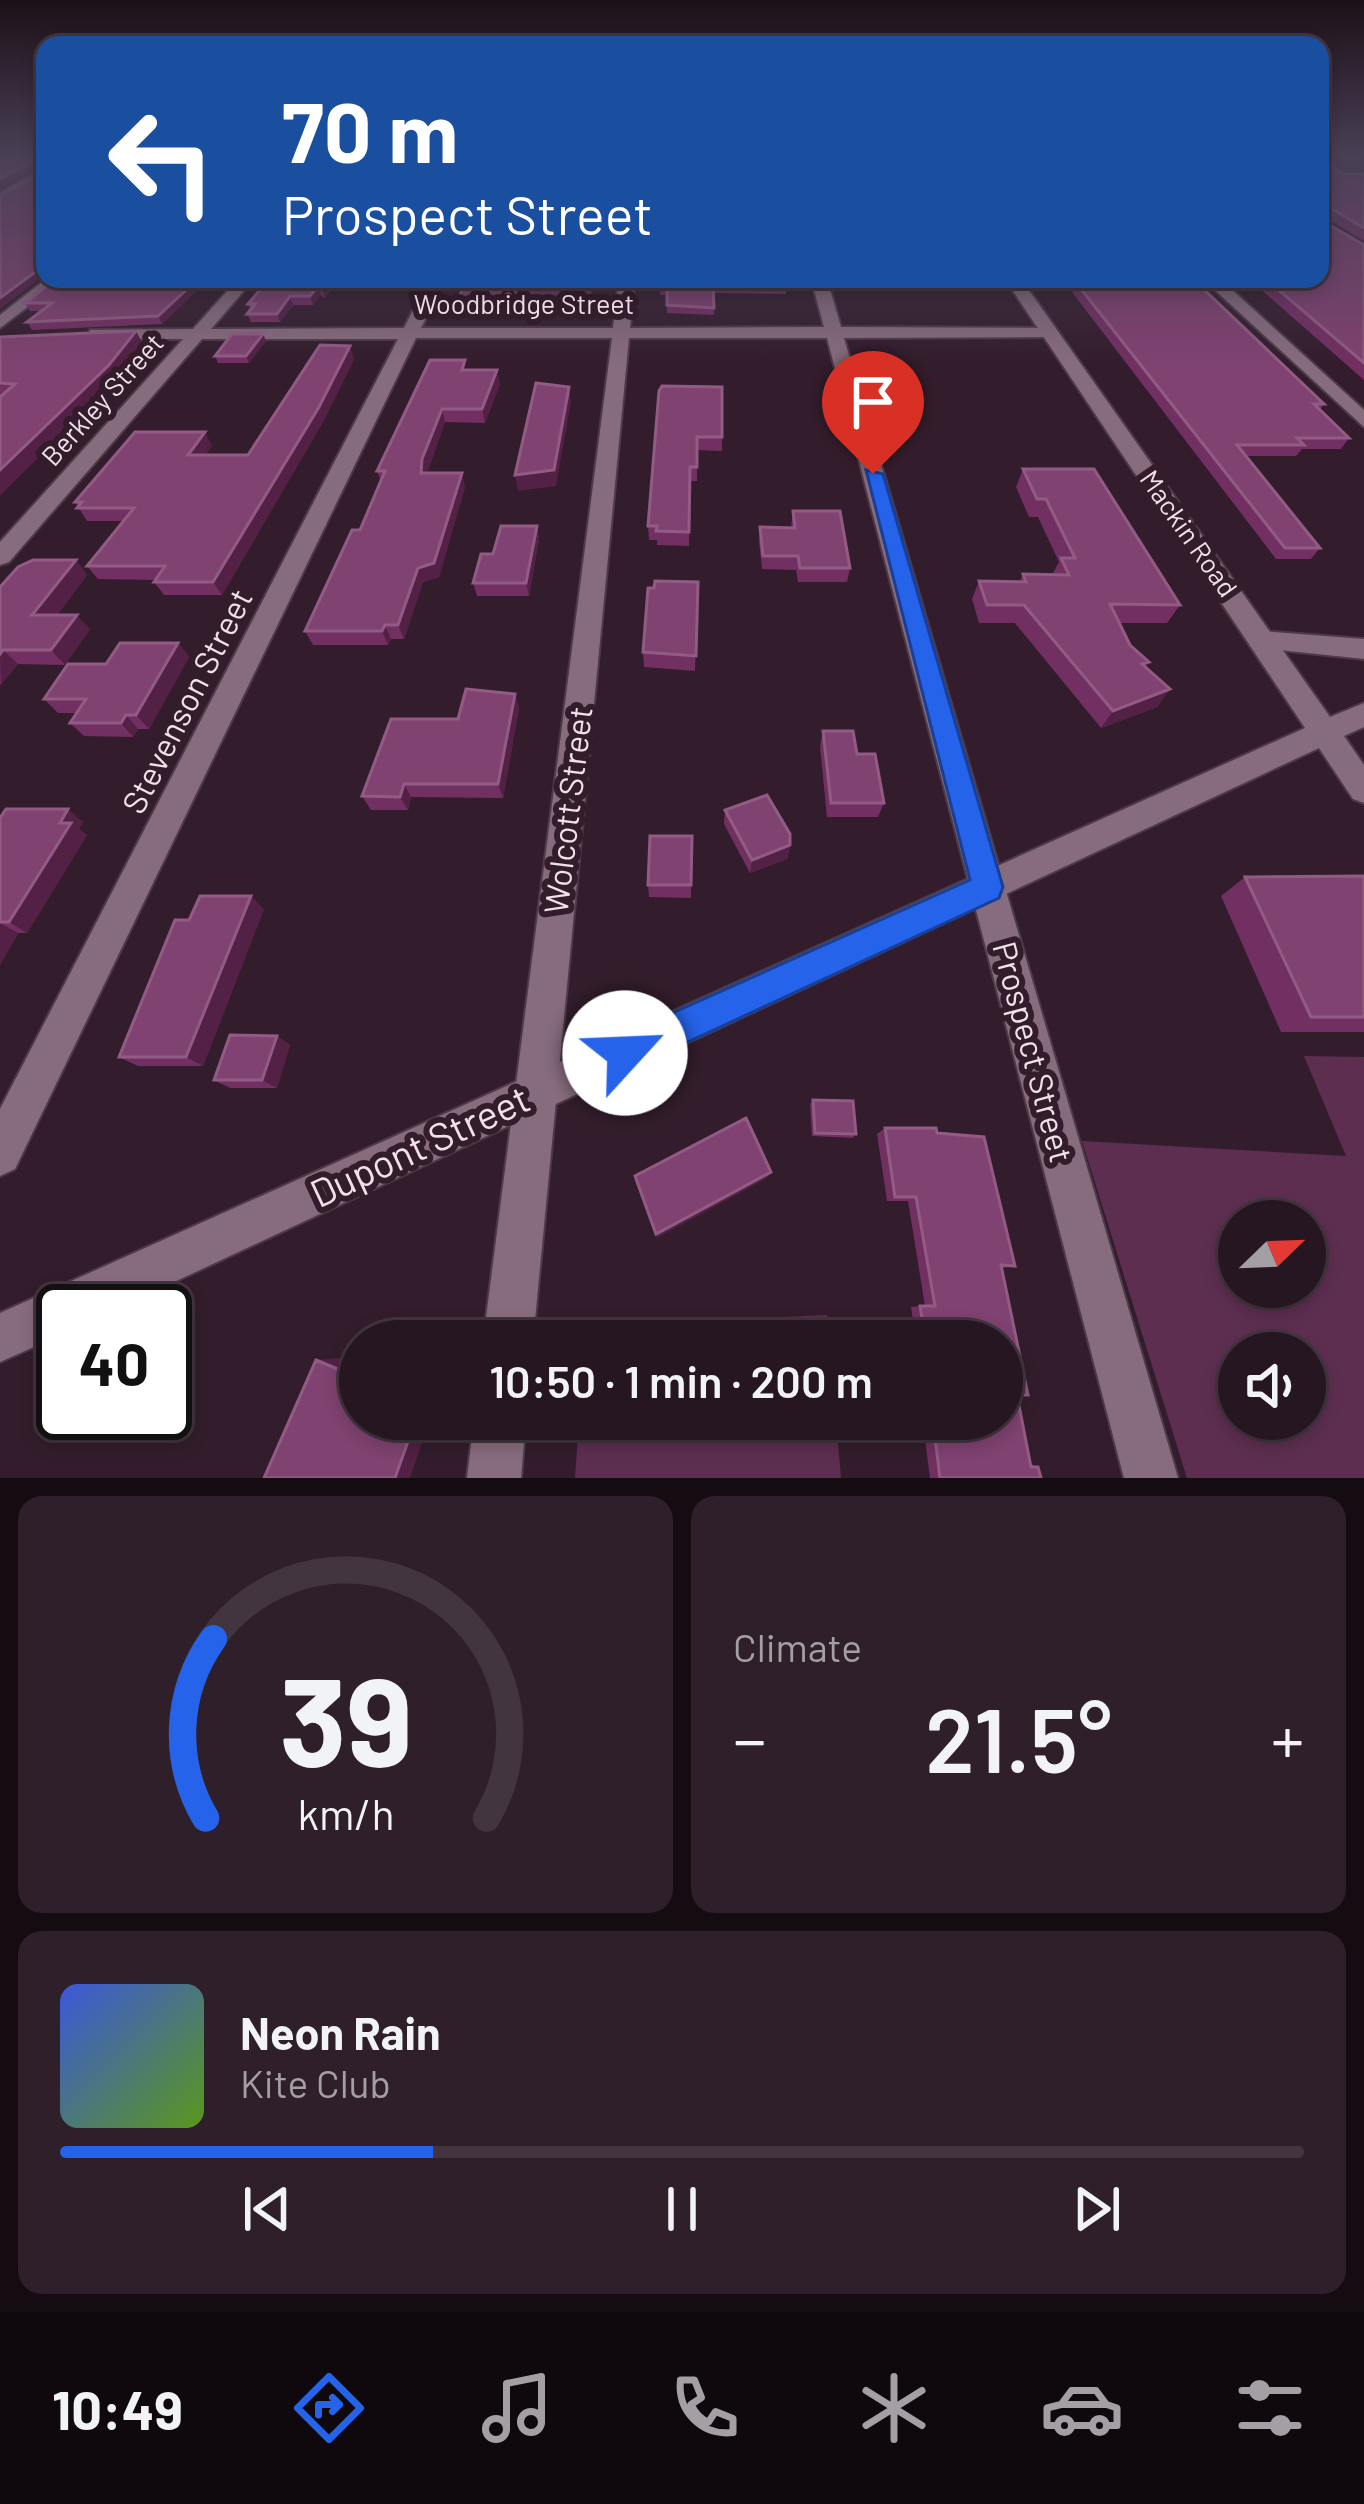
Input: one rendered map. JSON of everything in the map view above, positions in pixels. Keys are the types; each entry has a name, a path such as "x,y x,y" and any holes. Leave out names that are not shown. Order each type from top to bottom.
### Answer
{"street":[{"path":"3,334 47,288"},
{"name":"Berkley Street","path":"0,556 239,288"},
{"name":"Stevenson Street","path":"0,1154 433,288"},
{"name":"Wolcott Street","path":"510,1320 627,288"},
{"name":"Prospect Street","path":"821,288 1151,1478"},
{"name":"Mackin Road","path":"1019,288 1364,790"},
{"path":"1221,288 1364,421"},
{"name":"Woodbridge Street","path":"74,335 1048,332"},
{"path":"1262,640 1364,649"},
{"name":"Dupont Street","path":"0,1338 1364,714"},
{"path":"494,1478 498,1440"}],"shaded area":[{"path":"1304,1056 1364,1057 1364,1478 1187,1478 1082,1141 1346,1156"},
{"path":"827,1315 827,1320 717,1320"},
{"path":"578,1440 838,1440 841,1478 575,1478"}],"building":[{"path":"0,227 36,227 36,271 0,298"},
{"path":"1329,227 1364,245 1364,363 1276,288 1329,288"},
{"path":"44,288 188,288 158,316 27,322 52,303 25,303"},
{"path":"261,288 316,288 310,296 290,296 277,314 247,314 255,304 248,304"},
{"path":"463,288 545,288 522,289 519,299 499,299 497,306 455,306"},
{"path":"667,288 713,288 714,308 667,305"},
{"path":"1080,288 1202,288 1324,404 1314,404 1349,438 1297,438 1304,445 1237,445 1320,548 1285,548"},
{"path":"136,331 109,365 0,470 0,397 15,384 0,383 0,337"},
{"path":"232,334 263,334 246,356 215,356"},
{"path":"320,345 350,346 319,407 213,582 154,582 165,566 87,566 134,508 77,508 82,502 75,502 135,432 205,432 188,455 248,455"},
{"path":"430,360 465,360 462,370 497,370 482,409 442,409 422,459 421,473 462,473 434,563 418,568 398,625 385,625 382,631 305,631 352,530 360,530 385,471 377,471"},
{"path":"536,383 569,387 554,470 515,475"},
{"path":"662,386 722,387 722,437 697,437 697,467 690,467 689,532 656,531 657,526 648,526"},
{"path":"1023,469 1094,469 1180,605 1110,604 1130,645 1149,662 1142,664 1170,689 1113,711 1024,605 987,605 979,581 1026,582 1023,574 1069,575 1061,558 1075,558 1046,499 1037,499"},
{"path":"793,511 840,511 850,568 800,568 798,556 763,556 760,527 795,528"},
{"path":"501,526 537,526 526,583 473,583 481,554 493,554"},
{"path":"33,560 76,560 32,615 77,615 51,650 3,650 0,654 0,587 18,567"},
{"path":"655,581 698,582 696,656 643,652 648,588 654,588"},
{"path":"120,643 178,643 136,715 126,715 121,723 70,723 86,699 44,699 68,664 106,664"},
{"path":"466,689 515,694 498,784 404,784 400,797 362,796 391,719 458,719"},
{"path":"823,731 853,731 857,754 875,754 884,803 831,803"},
{"path":"767,795 790,834 790,845 752,860 725,810"},
{"path":"6,809 68,809 60,823 71,823 9,922 0,922 0,818"},
{"path":"650,836 692,836 691,885 648,885"},
{"path":"1364,876 1364,1017 1311,1017 1245,877"},
{"path":"200,896 251,896 186,1057 119,1057 175,920 189,920"},
{"path":"230,1035 277,1036 262,1080 214,1080"},
{"path":"813,1100 853,1101 856,1134 815,1133"},
{"path":"746,1118 771,1172 656,1234 635,1176"},
{"path":"885,1128 936,1128 937,1133 984,1137 1015,1266 1001,1265 1012,1320 922,1320 920,1306 935,1306 916,1197 895,1197"},
{"path":"316,1360 339,1369 339,1440 409,1440 395,1478 264,1478"},
{"path":"1023,1426 1031,1467 1038,1467 1041,1478 940,1478 935,1440 1023,1440"}],"route":[{"path":"625,1053 988,887 873,474"}]}
